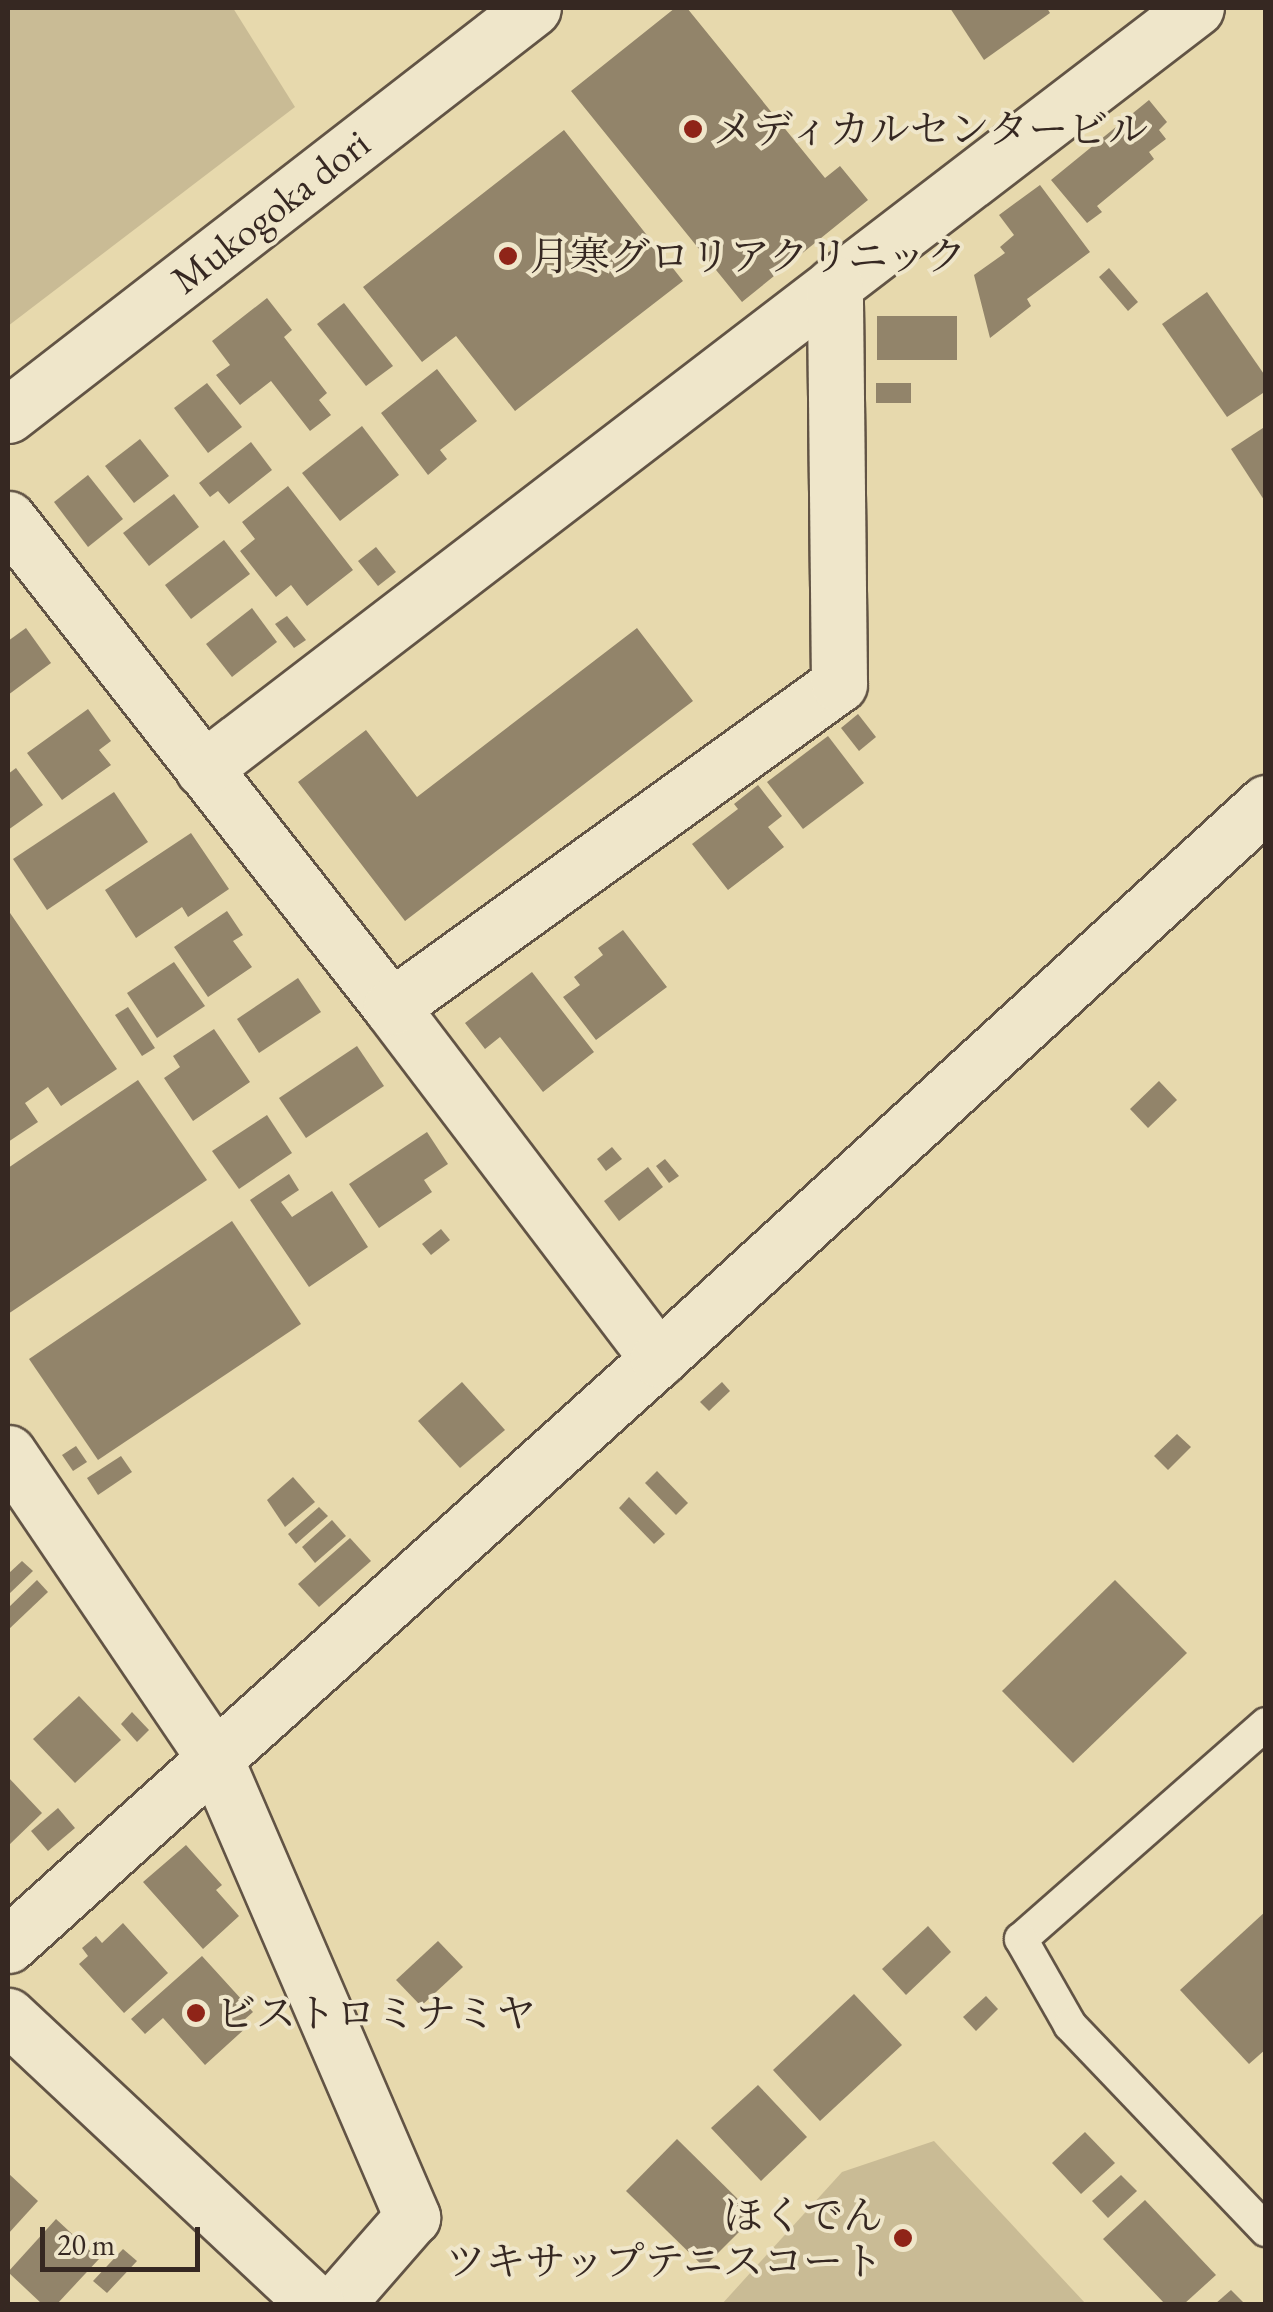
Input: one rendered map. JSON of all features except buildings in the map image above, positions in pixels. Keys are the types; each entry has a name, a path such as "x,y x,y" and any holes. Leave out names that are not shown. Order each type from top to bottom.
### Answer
{"street":[{"name":"Mukogoka dori","path":"8,415 533,8"},
{"path":"202,769 1196,8"},
{"path":"391,1007 839,684 835,284"},
{"path":"8,519 391,1007 658,1360"},
{"path":"8,1945 658,1360 1266,802"},
{"path":"8,1453 215,1759 412,2216 336,2304"},
{"path":"8,2016 316,2304"}],"lane":[{"path":"1266,1724 1021,1938 1070,2025 1266,2230"}],"shaded area":[{"path":"8,8 233,8 295,107 8,326"},
{"name":"ほくでん ツキサップテニスコート","path":"934,2141 1086,2304 722,2304 842,2172"}],"place":[{"name":"メディカルセンタービル","path":"693,129"},
{"name":"月寒グロリアクリニック","path":"508,256"},
{"name":"ビストロミナミヤ","path":"196,2013"},
{"name":"ほくでん ツキサップテニスコート","path":"903,2238"}]}
